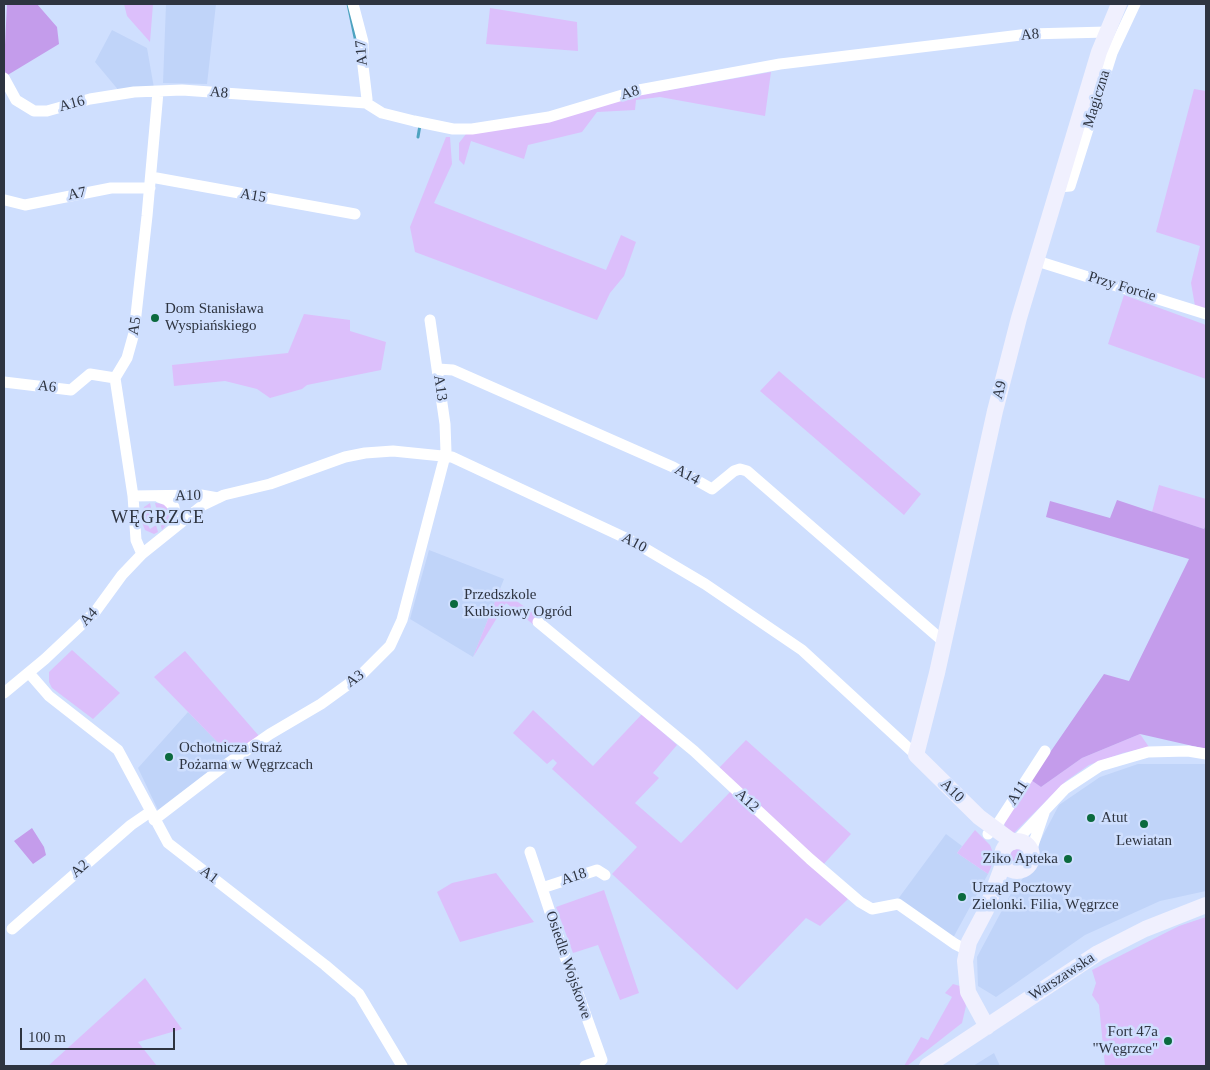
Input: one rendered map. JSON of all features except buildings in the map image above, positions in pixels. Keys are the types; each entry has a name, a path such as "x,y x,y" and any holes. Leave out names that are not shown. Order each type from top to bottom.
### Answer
{"street":[{"name":"A17","path":"353,4 363,42 366,101"},
{"name":"A9","path":"916,755 944,642 995,411 1019,318 1099,52 1119,4"},
{"name":"Magiczna","path":"1059,187 1070,186 1112,53 1134,4"},
{"name":"A8","path":"158,92 182,90 366,101 382,113 420,123 472,129 549,117 639,90 787,63 1029,34 1107,32"},
{"name":"A16","path":"4,78 16,100 34,111 47,111 90,99 134,92 158,92"},
{"name":"A5","path":"115,378 127,358 134,332 158,92"},
{"name":"A7","path":"5,200 25,205 111,188 150,183"},
{"name":"A15","path":"150,183 355,214"},
{"name":"Przy Forcie","path":"1038,260 1206,314"},
{"name":"A13","path":"430,320 445,424 445,456"},
{"name":"A14","path":"438,369 453,370 673,467 712,489 734,471 740,468 747,471 944,642"},
{"name":"A6","path":"4,382 71,390 90,374 115,378"},
{"path":"115,378 133,496 136,540 142,554"},
{"name":"A10","path":"142,554 176,525 218,498 270,484 355,455 393,451 452,457 634,542 705,584 802,650 916,755 979,817 1010,854 1025,843 1031,851"},
{"name":"A3","path":"152,816 270,734 321,704 361,675 390,646 402,620 445,456"},
{"name":"A10","path":"133,496 201,495 218,498"},
{"name":"A10","path":"158,497 167,500 176,511 176,525"},
{"name":"A4","path":"4,693 29,673 95,612 122,575 142,554"},
{"name":"A12","path":"538,622 694,751 810,859 860,902 872,909 898,904 955,944 967,950"},
{"name":"A1","path":"29,673 49,696 118,750 168,843 359,994 402,1066"},
{"name":"A11","path":"991,831 1046,750"},
{"path":"988,1027 968,992 965,968 967,950 1010,854 1065,789 1090,771 1112,762 1148,752 1188,751 1206,754"},
{"path":"1010,854 1028,866 1032,860 1031,851 1046,810"},
{"name":"A2","path":"12,929 131,825 152,816"},
{"name":"Osiedle Wojskowe","path":"530,852 602,1060 585,1066"},
{"name":"A18","path":"542,888 597,870 605,874"},
{"name":"Warszawska","path":"927,1066 988,1027 1037,992 1114,945 1162,922 1206,905"}],"shaded area":[{"path":"7,4 37,4 57,27 59,44 6,76 4,65"},
{"path":"124,4 153,4 150,42 127,16"},
{"path":"166,4 216,4 207,84 163,83"},
{"path":"490,8 577,22 578,51 486,44"},
{"path":"112,30 147,48 154,88 120,92 95,62"},
{"path":"771,72 765,116 660,97 636,100 635,110 597,112 582,132 528,145 524,159 471,141 464,165 459,160 459,143 466,134 624,98"},
{"path":"1194,89 1206,91 1206,310 1195,306 1191,283 1200,246 1156,232"},
{"path":"446,137 450,137 452,164 434,203 606,270 621,235 636,242 624,276 610,293 597,320 415,252 410,227"},
{"path":"1124,295 1206,325 1206,379 1108,344"},
{"path":"304,314 350,320 350,331 386,342 381,370 307,385 302,389 270,398 257,389 225,381 174,386 172,365 288,353"},
{"path":"779,371 921,494 904,515 760,391"},
{"path":"1159,485 1206,499 1206,525 1204,529 1152,512"},
{"path":"1117,500 1204,529 1206,525 1206,749 1140,734 1082,758 1041,787 1031,780 1104,674 1129,681 1189,559 1046,517 1050,501 1110,518"},
{"path":"150,503 153,517 147,523 150,529 156,525 158,532 154,534 145,530 141,520 144,507"},
{"path":"155,503 164,504 169,508 171,519 162,530"},
{"name":"Przedszkole Kubisiowy Ogród","path":"429,550 504,579 473,657 410,619"},
{"path":"500,589 540,618 534,625 506,603 473,657"},
{"path":"72,650 120,693 93,719 52,688 49,682 49,672"},
{"path":"185,651 259,736 230,755 154,677"},
{"path":"533,710 593,766 642,714 677,745 653,773 659,778 635,803 681,843 731,791 848,899 820,926 806,918 737,990 612,874 637,847 552,769 557,763 553,759 547,764 513,733"},
{"path":"188,712 230,755 158,810 138,768"},
{"path":"1140,734 1149,747 1123,753 1089,765 1066,781 1014,833 1005,828 1004,820 1031,780 1041,787 1082,758"},
{"path":"746,740 851,834 822,866 719,768"},
{"path":"1138,764 1206,764 1206,891 1160,901 1085,935 996,997 978,986 977,957 1015,886 1038,864 1039,843 1059,805 1100,777"},
{"path":"32,828 44,847 46,855 33,864 14,841"},
{"path":"975,830 990,845 995,858 988,874 957,853"},
{"path":"946,834 962,846 957,853 988,874 953,938 898,899"},
{"path":"1014,849 1020,849 1024,856 1020,863 1014,863 1010,859 1010,853"},
{"path":"496,873 534,922 460,942 437,892 452,883"},
{"path":"604,890 639,993 620,1000 598,945 573,953 556,907"},
{"path":"1206,917 1206,1066 1105,1066 1099,1005 1092,995 1096,983 1092,970 1179,926"},
{"path":"145,978 182,1029 138,1042 157,1066 48,1066"},
{"path":"953,984 960,986 962,989 966,1006 962,1023 907,1066 904,1066 921,1037 928,1040 952,997 945,993"},
{"path":"994,1053 1000,1066 973,1066"}],"waterway":[{"path":"348,4 358,52"},
{"path":"418,137 420,125"}],"place":[{"name":"Dom Stanisława Wyspiańskiego","path":"155,318"},
{"name":"Przedszkole Kubisiowy Ogród","path":"454,604"},
{"name":"Ochotnicza Straż Pożarna w Węgrzcach","path":"169,757"},
{"name":"Atut","path":"1091,818"},
{"name":"Lewiatan","path":"1144,824"},
{"name":"Ziko Apteka","path":"1068,859"},
{"name":"Urząd Pocztowy Zielonki. Filia, Węgrzce","path":"962,897"},
{"name":"Fort 47a \"Węgrzce\"","path":"1168,1041"}],"district":[{"name":"WĘGRZCE","path":"158,518"}]}
